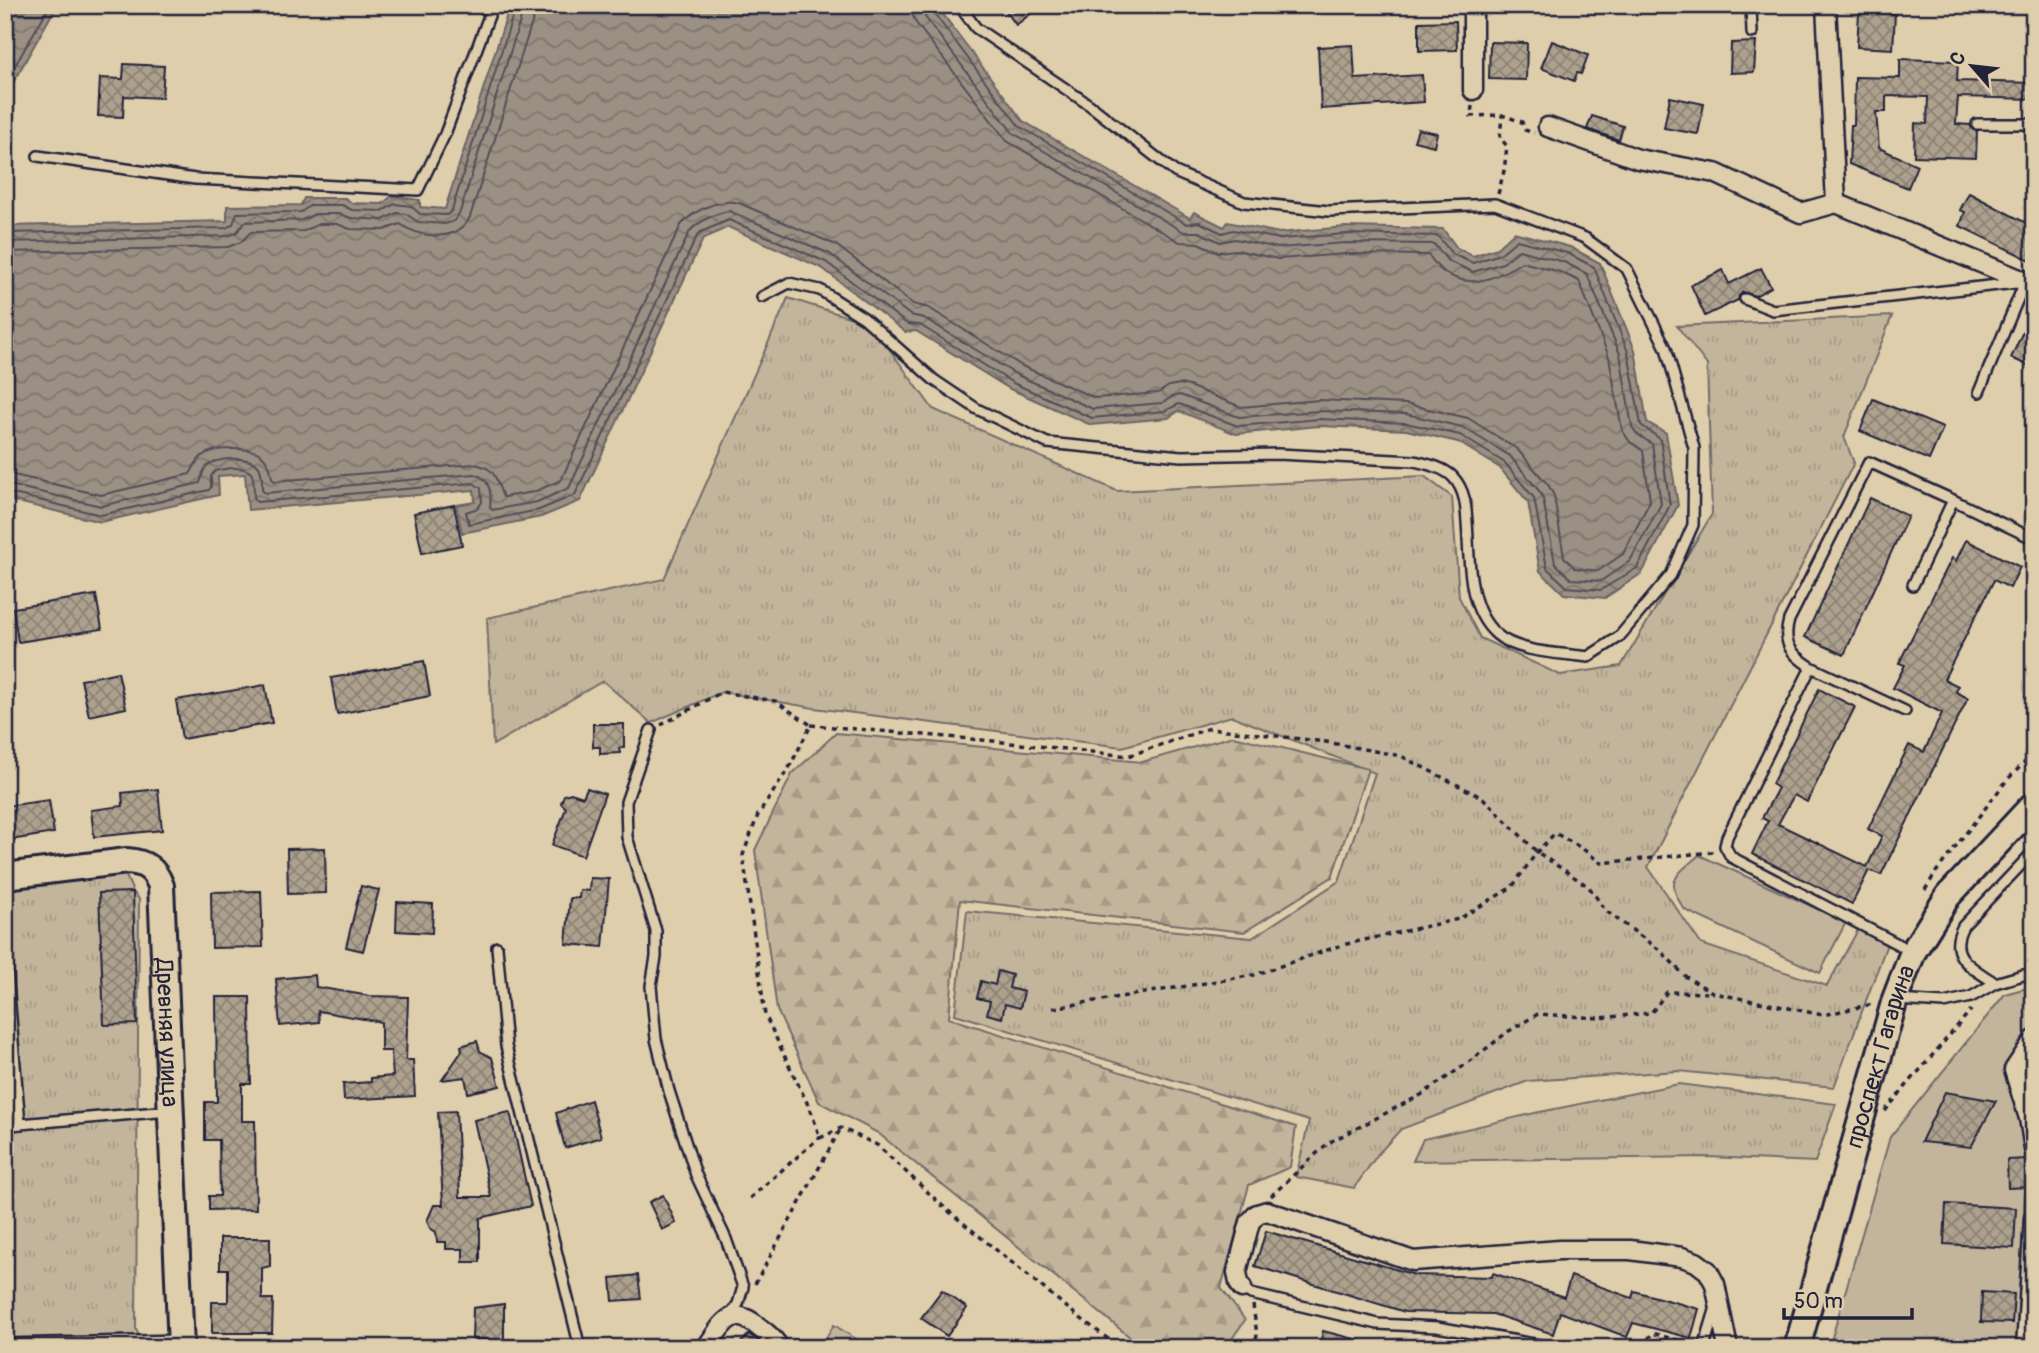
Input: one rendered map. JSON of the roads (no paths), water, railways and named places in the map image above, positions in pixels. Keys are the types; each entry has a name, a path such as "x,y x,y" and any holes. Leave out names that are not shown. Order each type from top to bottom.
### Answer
{"main road":[{"name":"проспект Гагарина","path":"1797,1348 1895,999 1913,952 1948,896 2034,804"},
{"name":"Древняя улица","path":"5,876 127,861 149,866 158,876 161,886 181,1344"}],"street":[{"path":"1473,5 1473,90"},
{"path":"1826,5 1836,203"},
{"path":"1548,127 1638,159 1715,173 1801,213 1836,203 2029,284"},
{"path":"2034,1040 2014,1070 2029,1118 2034,1149"},
{"path":"1246,1291 1237,1278 1237,1272 1250,1222 1257,1214 1267,1211 1413,1261 1559,1251 1630,1250 1682,1256 1708,1271 1715,1284 1728,1348"},
{"path":"2026,1348 2034,1218"},
{"path":"706,1348 727,1320 737,1316 748,1318 776,1341 779,1348"}],"lane":[{"path":"38,156 195,179 418,190 444,134 493,5"},
{"path":"762,297 789,283 820,290 864,318 934,380 977,410 1048,443 1181,456 1278,454 1414,461 1433,465 1452,476 1465,498 1473,593 1482,616 1496,634 1521,648 1588,657 1619,637 1671,575 1693,525 1694,448 1666,348 1627,269 1585,238 1495,204 1329,211 1244,202 1175,172 1091,106 976,27 959,5"},
{"path":"1751,5 1752,33"},
{"path":"1977,124 2034,124"},
{"path":"1745,299 1773,310 2029,284"},
{"path":"1979,392 2029,284"},
{"path":"1905,711 1811,667 1796,657 1787,640 1789,620 1869,461 2034,539"},
{"path":"1913,585 1953,500"},
{"path":"1811,667 1727,837 1726,850 1731,858 1913,952"},
{"path":"651,730 626,802 627,837 656,930 656,957 651,986 656,1039 666,1078 696,1175 726,1239 743,1287 738,1304 727,1320"},
{"path":"1995,983 1963,961 1957,943 1958,934 2034,851"},
{"path":"5,947 20,1124"},
{"path":"497,947 506,1046 580,1348"},
{"path":"1895,999 1944,1003 1971,996 1995,983 2023,975 2034,975"},
{"path":"5,1125 171,1111"},
{"path":"1246,1291 1378,1324 1437,1326 1557,1348"},
{"path":"1704,1347 1718,1298"},
{"path":"5,1344 181,1344"}],"water":[{"path":"5,5 57,5 5,97"},
{"path":"510,5 936,5 1023,121 1190,218 1194,212 1224,227 1228,222 1279,233 1345,227 1443,229 1457,248 1473,256 1497,248 1514,232 1570,247 1600,263 1635,350 1647,422 1666,433 1678,505 1642,573 1605,598 1564,594 1540,571 1528,502 1500,468 1458,442 1406,430 1319,426 1236,434 1179,411 1168,418 1091,425 1010,389 916,331 905,332 822,268 728,227 703,239 580,501 541,517 462,533 456,505 475,502 474,490 248,510 245,474 218,476 219,495 101,522 5,499 5,226 227,221 227,206 301,205 304,198 345,198 352,203 382,204 392,196 420,200 420,207 445,209"}]}
